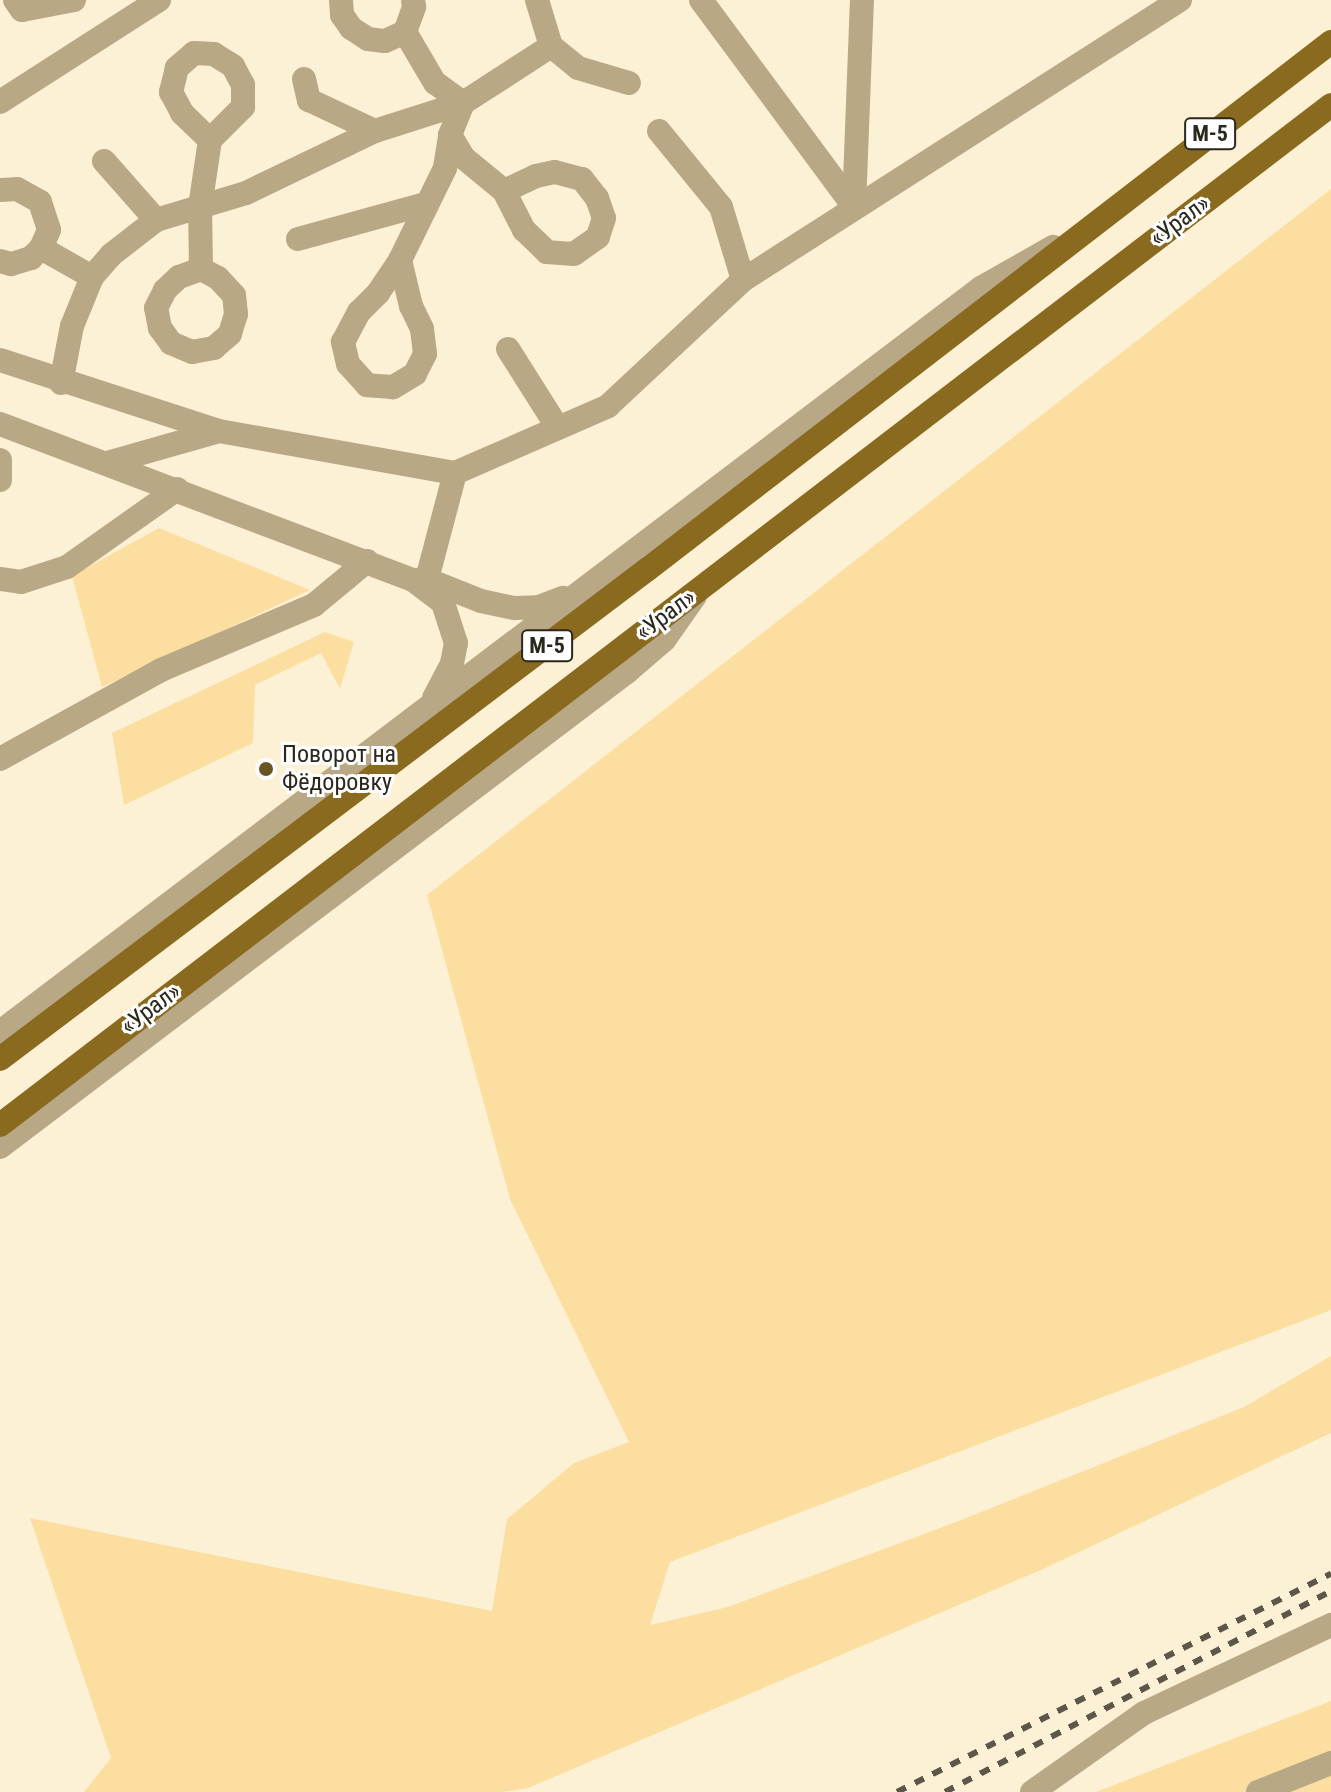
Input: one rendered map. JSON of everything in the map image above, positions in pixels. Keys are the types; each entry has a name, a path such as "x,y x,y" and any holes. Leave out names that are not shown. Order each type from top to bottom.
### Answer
{"main road":[{"name":"«Урал»","path":"0,1059 648,569 1331,42"},
{"name":"«Урал»","path":"0,1125 1331,105"}],"street":[{"path":"15,0 22,10 74,0"},
{"path":"0,102 159,0"},
{"path":"341,0 342,15 351,28 368,39 385,41 405,32 414,7 413,0"},
{"path":"537,0 551,46 578,68 629,83"},
{"path":"854,207 862,0"},
{"path":"0,360 61,383 219,431 455,473 608,406 743,280 1180,0"},
{"path":"707,5 854,207"},
{"path":"405,32 435,83 463,103"},
{"path":"61,383 72,326 92,277 111,255 156,220 246,193 375,131 463,103 551,46"},
{"path":"304,79 309,100 375,131"},
{"path":"400,260 411,306 422,329 425,354 415,374 393,387 367,385 348,364 343,342 359,312 378,293 400,260 445,168 450,135 463,103"},
{"path":"659,131 721,207 743,280"},
{"path":"450,135 464,158 504,191"},
{"path":"201,269 200,207 210,140"},
{"path":"104,161 156,220"},
{"path":"0,190 17,189 40,202 49,230 41,248 31,258 11,264 0,261"},
{"path":"298,239 425,204"},
{"path":"0,1032 981,288 1088,227"},
{"path":"41,248 92,277"},
{"path":"508,349 558,428"},
{"path":"0,424 413,580 443,603 456,643 452,664 427,708"},
{"path":"107,463 219,431"},
{"path":"0,460 0,480"},
{"path":"427,579 455,473"},
{"path":"0,579 21,582 67,567 177,489"},
{"path":"367,561 427,579 481,601 515,608 539,607 565,597 612,570"},
{"path":"0,759 161,670 314,605 367,561"},
{"path":"0,1147 627,672 664,640 699,589"},
{"path":"1032,1792 1144,1713 1331,1625"},
{"path":"1258,1792 1331,1763"}],"shaded area":[{"path":"1331,189 1331,1310 670,1562 650,1625 728,1607 956,1522 1244,1407 1331,1356 1331,1433 1041,1570 528,1788 503,1792 84,1792 111,1758 30,1518 492,1611 507,1519 574,1463 629,1442 510,1199 427,895"},
{"path":"159,528 310,590 102,687 72,576"},
{"path":"325,632 354,642 340,689 321,653 255,685 253,743 124,805 112,733"},
{"path":"1331,1701 1331,1792 1096,1792"}],"railway":[{"path":"897,1792 1331,1574"},
{"path":"945,1792 1331,1591"}],"place":[{"name":"Поворот на Фёдоровку","path":"266,769"}]}
